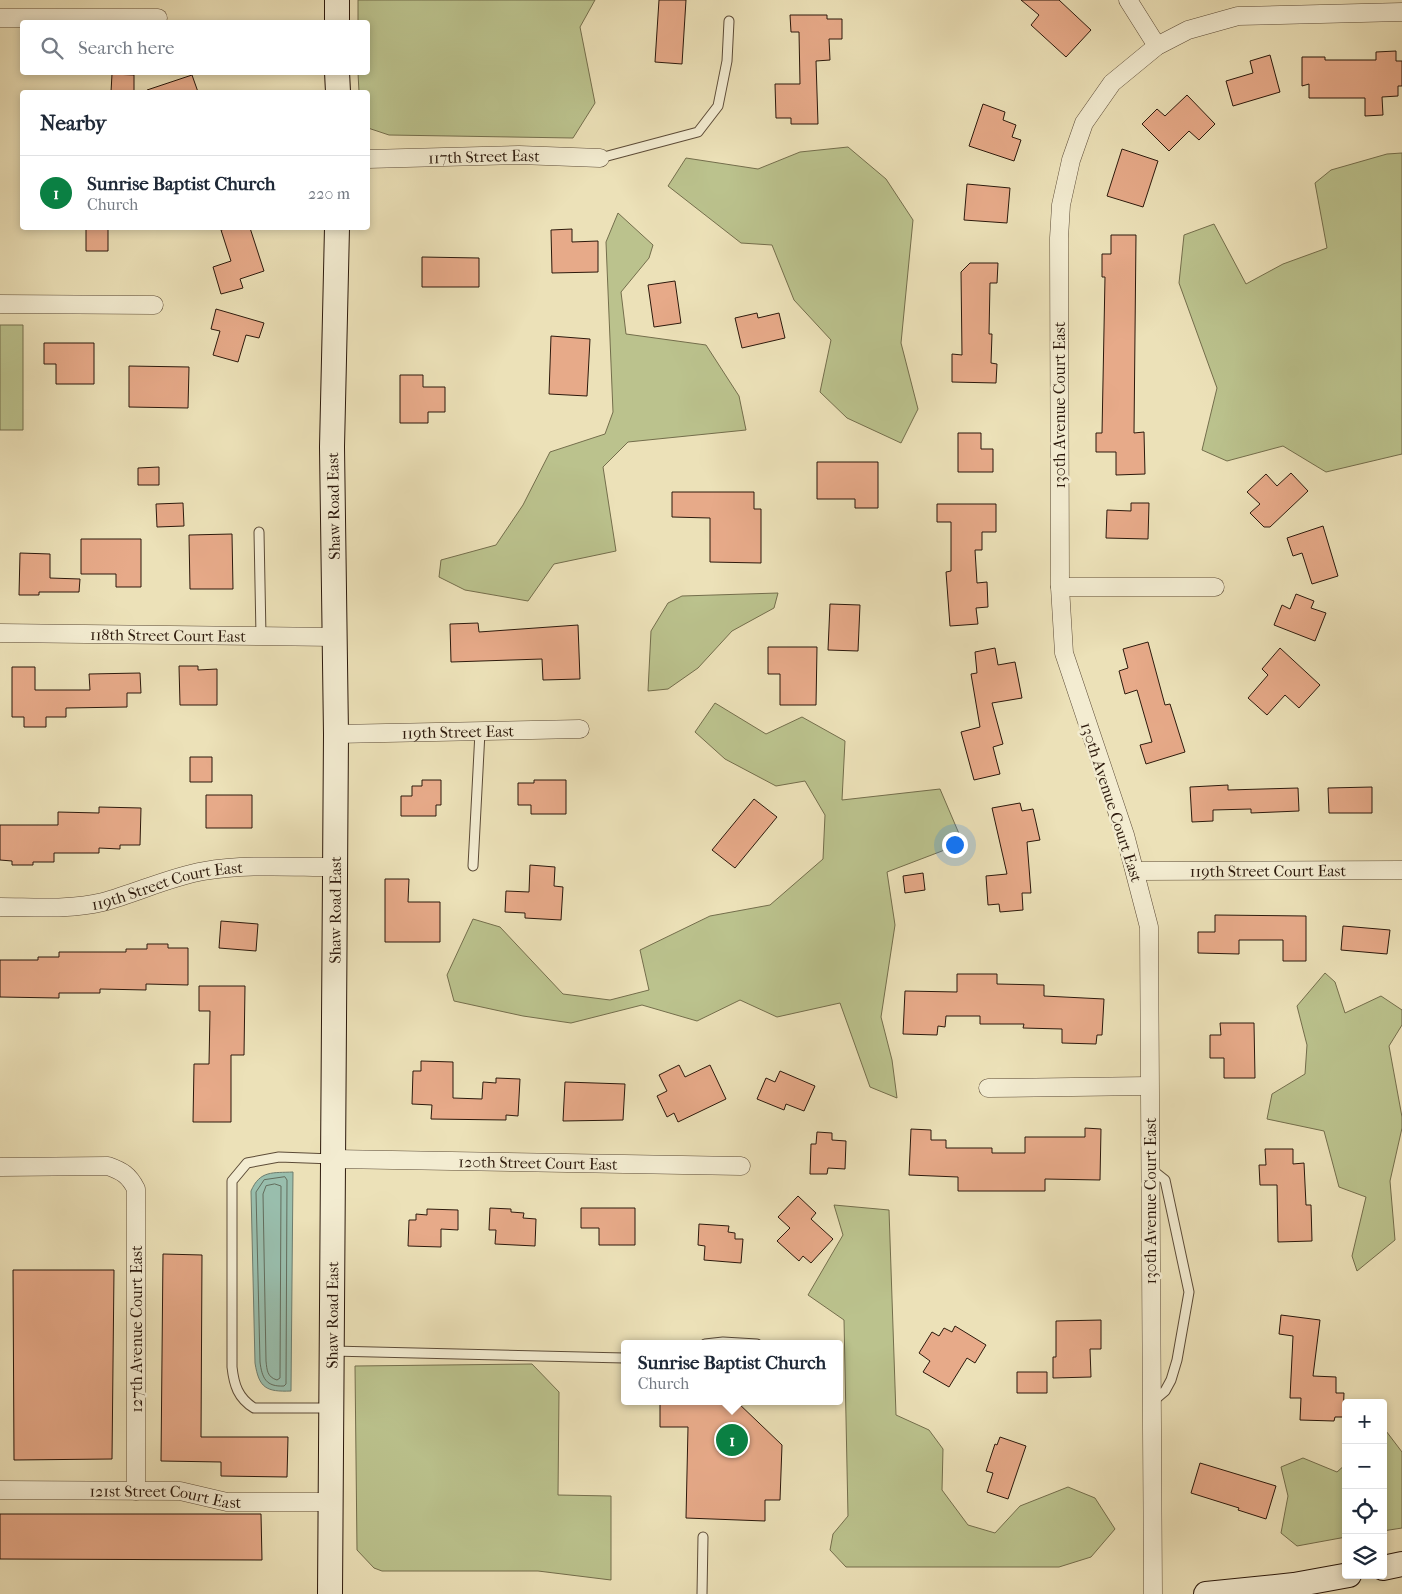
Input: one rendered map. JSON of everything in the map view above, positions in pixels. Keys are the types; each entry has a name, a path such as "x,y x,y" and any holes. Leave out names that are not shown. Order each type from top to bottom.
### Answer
{"main road":[{"path":"337,0 337,20"},
{"path":"337,75 338,90"},
{"name":"Shaw Road East","path":"330,1594 336,734 332,447 337,230"},
{"path":"1387,1567 1402,1564"},
{"path":"1206,1594 1294,1585 1342,1576"}],"street":[{"path":"1128,0 1157,46"},
{"name":"130th Avenue Court East","path":"1154,1594 1149,927 1136,871 1067,668 1064,653 1060,587 1059,247 1061,204 1065,179 1084,123 1112,83 1157,46 1188,30 1238,16 1402,12"},
{"path":"0,18 158,18"},
{"name":"117th Street East","path":"370,159 519,155 600,158"},
{"path":"0,304 154,305"},
{"path":"1060,587 1215,587"},
{"name":"118th Street Court East","path":"0,633 334,637"},
{"name":"119th Street East","path":"336,734 580,729"},
{"name":"119th Street Court East","path":"0,907 68,907 100,903 130,895 174,878 205,871 237,868 334,867"},
{"name":"119th Street Court East","path":"1136,871 1402,870"},
{"path":"988,1088 1149,1086"},
{"name":"120th Street Court East","path":"334,1159 741,1166"},
{"name":"127th Avenue Court East","path":"0,1167 108,1166 122,1171 131,1179 136,1189 136,1491"},
{"name":"121st Street Court East","path":"0,1490 180,1491 227,1502 331,1502"}],"lane":[{"path":"600,158 698,132 718,106 727,62 729,21"},
{"path":"259,532 261,636"},
{"path":"472,866 480,732"},
{"path":"332,1408 268,1410 254,1408 245,1402 237,1392 232,1367 232,1181 247,1163 280,1157 334,1159"},
{"path":"1150,1168 1165,1180 1189,1292 1177,1360 1171,1380 1164,1391 1152,1402"},
{"path":"332,1351 621,1358"},
{"path":"702,1594 703,1537"}],"green space":[{"path":"358,0 595,0 580,27 595,103 573,138 389,135 370,129 370,90 359,90 358,75 370,75 370,20 358,20"},
{"path":"848,147 886,179 913,220 901,343 918,409 901,443 847,418 820,392 831,340 794,300 772,245 741,243 668,186 686,158 758,169 800,152"},
{"path":"1402,153 1402,454 1326,472 1283,446 1227,461 1202,450 1217,388 1179,283 1184,235 1214,224 1246,284 1283,264 1327,248 1315,183 1331,170 1387,154"},
{"path":"618,213 653,245 649,258 621,292 626,334 706,345 739,396 746,430 628,442 603,467 616,551 554,564 528,601 465,590 439,577 441,560 496,545 523,505 550,452 605,434 613,412 606,242"},
{"path":"0,325 23,325 23,430 0,430"},
{"path":"778,593 774,608 732,631 698,668 668,689 648,691 651,631 668,603 682,596"},
{"path":"715,703 766,734 802,717 845,741 842,800 940,789 963,843 887,872 895,925 881,1017 892,1060 897,1098 870,1087 840,1003 777,1017 740,1000 697,1021 642,1005 571,1023 523,1016 454,1001 447,975 473,919 500,927 563,994 610,1000 649,990 640,950 710,916 770,905 823,859 825,815 805,781 776,786 725,759 695,732"},
{"path":"1325,973 1335,982 1345,1013 1381,996 1402,1010 1402,1025 1389,1046 1402,1117 1402,1128 1390,1181 1395,1240 1357,1271 1352,1256 1366,1197 1339,1187 1324,1131 1267,1119 1272,1094 1305,1074 1307,1045 1297,1006"},
{"path":"834,1205 889,1210 896,1415 929,1430 943,1449 942,1490 968,1525 995,1533 1020,1506 1068,1487 1095,1498 1115,1529 1091,1557 1059,1567 846,1567 830,1550 833,1534 848,1516 844,1320 808,1295 843,1235"},
{"path":"532,1364 559,1392 558,1495 611,1496 611,1580 538,1571 382,1571 374,1568 357,1550 355,1366"},
{"path":"1387,1432 1402,1452 1402,1528 1387,1530"},
{"path":"1303,1458 1337,1472 1342,1468 1342,1538 1297,1546 1281,1533 1288,1496 1281,1467"}],"water":[{"path":"293,1172 291,1391 275,1391 265,1387 262,1383 255,1363 251,1191 263,1176 273,1173"}],"building":[{"path":"659,0 686,0 682,64 655,62"},
{"path":"1021,0 1059,0 1091,30 1066,57 1031,25 1039,15"},
{"path":"790,15 827,15 827,19 842,19 842,39 829,39 830,60 816,61 818,124 791,124 791,118 776,118 775,84 800,84 799,32 791,32"},
{"path":"1396,51 1396,61 1402,61 1402,86 1398,86 1398,96 1382,97 1383,115 1365,116 1365,98 1309,98 1309,84 1302,86 1302,57 1325,57 1325,60 1376,60 1376,52"},
{"path":"1270,55 1280,92 1233,106 1226,81 1253,73 1250,61"},
{"path":"112,75 134,75 134,90 111,90"},
{"path":"192,75 197,90 147,90"},
{"path":"1187,95 1215,124 1199,140 1189,131 1169,151 1142,124 1157,109 1165,116"},
{"path":"983,104 1005,112 1003,120 1016,125 1012,137 1021,140 1014,161 969,146"},
{"path":"1122,149 1158,161 1143,207 1107,196"},
{"path":"967,184 1010,188 1007,223 964,220"},
{"path":"572,229 572,242 598,241 598,272 552,273 551,230"},
{"path":"86,230 108,230 108,251 86,251"},
{"path":"221,230 251,230 264,271 240,279 243,288 221,294 213,267 231,261"},
{"path":"1111,235 1136,235 1134,433 1144,432 1145,474 1116,475 1116,452 1096,452 1096,433 1102,433 1105,277 1102,277 1102,254 1111,254"},
{"path":"422,257 479,258 479,287 422,287"},
{"path":"970,263 998,263 997,283 990,283 989,334 992,334 991,363 997,364 996,383 952,382 952,354 962,355 961,272"},
{"path":"675,281 681,323 654,327 648,285"},
{"path":"216,309 264,323 259,338 246,335 238,362 213,355 220,331 211,329"},
{"path":"757,313 758,318 779,313 785,338 742,348 735,318"},
{"path":"551,336 590,339 587,396 549,394"},
{"path":"44,343 94,343 94,384 56,384 56,364 44,364"},
{"path":"129,366 189,367 188,408 129,407"},
{"path":"400,375 423,375 423,387 445,387 445,412 428,412 428,423 400,423"},
{"path":"958,433 981,433 981,449 993,449 993,472 958,472"},
{"path":"817,462 878,462 878,508 855,508 855,499 817,499"},
{"path":"159,467 159,485 138,485 138,468"},
{"path":"1291,473 1308,491 1270,527 1264,527 1250,513 1260,504 1247,492 1266,474 1277,486"},
{"path":"672,492 754,492 754,509 761,509 761,563 710,562 710,518 672,517"},
{"path":"183,503 184,526 157,527 156,504"},
{"path":"1131,503 1149,503 1148,539 1106,538 1107,510 1131,511"},
{"path":"937,504 996,504 996,532 982,532 982,550 975,550 977,583 987,582 988,607 976,608 978,624 950,626 946,572 951,571 951,522 937,522"},
{"path":"1323,526 1338,576 1312,584 1302,553 1293,556 1287,538"},
{"path":"232,534 233,589 190,589 189,535"},
{"path":"81,539 141,539 141,587 116,587 116,574 81,574"},
{"path":"20,553 50,554 50,578 80,579 79,592 39,592 39,595 19,595"},
{"path":"1296,594 1314,601 1311,608 1326,613 1315,641 1274,625 1282,605 1290,609"},
{"path":"830,604 860,605 858,651 828,650"},
{"path":"478,623 479,632 578,625 580,679 543,680 542,659 451,662 450,624"},
{"path":"1148,642 1165,705 1170,704 1185,752 1146,764 1140,745 1152,742 1137,690 1125,694 1119,671 1128,668 1123,649"},
{"path":"768,647 817,647 816,705 780,705 780,674 768,674"},
{"path":"995,648 998,665 1015,662 1022,698 992,703 1003,744 993,747 1000,774 974,780 961,732 980,727 971,674 977,673 975,652"},
{"path":"1280,648 1320,685 1299,708 1285,695 1267,715 1248,698 1268,675 1262,669"},
{"path":"179,666 198,666 198,670 217,669 217,705 180,705"},
{"path":"12,667 35,667 35,690 90,690 89,674 140,673 141,693 127,693 127,707 66,708 66,717 46,717 46,727 24,727 24,717 12,717"},
{"path":"190,757 212,757 212,782 190,782"},
{"path":"422,780 441,780 441,805 436,805 436,816 401,816 401,796 412,796 412,786 422,786"},
{"path":"534,780 566,780 566,814 531,814 531,805 518,805 518,783 534,783"},
{"path":"1228,785 1228,790 1298,788 1299,811 1251,813 1251,809 1213,810 1213,821 1192,822 1190,787"},
{"path":"1372,787 1372,813 1329,813 1328,788"},
{"path":"206,795 252,795 252,828 206,828"},
{"path":"754,799 777,817 735,868 712,850"},
{"path":"1020,803 1022,811 1033,809 1040,840 1027,842 1031,893 1022,893 1023,910 1000,912 999,904 988,905 986,876 1007,874 992,808"},
{"path":"99,807 141,808 140,845 120,845 120,849 99,848 99,853 54,853 54,862 33,862 33,865 12,865 12,861 0,860 0,825 58,825 58,812 99,813"},
{"path":"530,865 555,867 554,886 563,887 561,920 525,918 525,913 505,912 506,891 529,892"},
{"path":"923,873 925,890 905,893 903,876"},
{"path":"385,879 409,879 408,902 440,902 440,942 385,942"},
{"path":"1215,915 1306,916 1306,961 1283,961 1283,940 1239,940 1239,954 1198,953 1198,932 1215,932"},
{"path":"221,921 258,924 256,951 219,948"},
{"path":"1343,926 1390,930 1387,954 1341,950"},
{"path":"147,944 168,944 168,948 188,948 188,985 146,984 146,990 100,989 100,993 59,993 59,998 0,997 0,960 38,960 38,957 59,957 59,952 126,952 126,949 147,949"},
{"path":"957,974 997,974 997,984 1044,985 1044,996 1104,999 1102,1035 1097,1035 1096,1044 1062,1043 1062,1029 1023,1028 1024,1024 980,1024 980,1016 946,1016 945,1027 938,1026 937,1035 903,1034 905,991 957,992"},
{"path":"199,986 245,986 244,1055 231,1055 231,1122 193,1122 194,1064 209,1064 210,1011 199,1011"},
{"path":"1220,1023 1254,1023 1255,1078 1224,1078 1224,1058 1210,1058 1210,1035 1221,1035"},
{"path":"421,1061 453,1062 453,1098 482,1099 483,1082 496,1083 496,1078 520,1079 518,1116 506,1115 506,1120 431,1119 432,1105 412,1104 413,1071 421,1071"},
{"path":"679,1065 685,1077 710,1065 726,1099 678,1122 674,1113 667,1117 657,1096 667,1091 659,1075"},
{"path":"780,1071 815,1086 804,1111 786,1104 784,1110 757,1099 766,1078 775,1082"},
{"path":"565,1082 625,1084 623,1120 563,1121"},
{"path":"1085,1128 1101,1129 1100,1180 1045,1179 1045,1191 958,1191 958,1177 909,1175 911,1129 931,1130 931,1140 946,1140 946,1148 992,1148 992,1153 1025,1153 1025,1137 1085,1137"},
{"path":"817,1132 832,1133 832,1140 846,1141 845,1169 828,1168 827,1174 810,1174 811,1144 816,1144"},
{"path":"1265,1149 1293,1149 1293,1164 1304,1163 1306,1205 1311,1205 1312,1241 1278,1242 1277,1185 1260,1185 1259,1165 1266,1165"},
{"path":"798,1196 816,1213 811,1219 833,1239 811,1263 803,1256 799,1261 777,1241 790,1228 778,1217"},
{"path":"490,1208 511,1209 511,1212 524,1213 523,1218 536,1219 535,1246 495,1244 496,1230 489,1230"},
{"path":"581,1208 635,1208 635,1245 599,1245 599,1228 581,1228"},
{"path":"427,1209 458,1210 458,1230 441,1229 441,1247 408,1246 409,1220 416,1220 416,1214 427,1215"},
{"path":"699,1224 729,1226 728,1232 735,1233 735,1239 743,1239 741,1263 704,1260 705,1246 698,1245"},
{"path":"163,1254 202,1255 201,1437 288,1437 287,1477 221,1476 221,1462 161,1461"},
{"path":"13,1270 114,1270 112,1459 14,1460"},
{"path":"1281,1315 1320,1320 1313,1376 1336,1377 1336,1393 1344,1393 1342,1417 1335,1417 1334,1421 1300,1420 1301,1398 1290,1398 1293,1336 1279,1334"},
{"path":"1101,1320 1101,1349 1090,1349 1091,1377 1053,1378 1053,1357 1056,1357 1056,1321"},
{"path":"955,1326 986,1345 975,1363 967,1358 949,1387 923,1372 930,1361 919,1353 932,1332 939,1336 944,1328 952,1332"},
{"path":"1017,1372 1047,1372 1047,1393 1017,1393"},
{"path":"660,1405 740,1405 782,1445 780,1500 765,1500 765,1521 686,1518 688,1427 660,1427"},
{"path":"1000,1437 1026,1446 1008,1499 987,1492 993,1473 986,1471 995,1444 997,1445"},
{"path":"1200,1463 1276,1486 1266,1519 1238,1510 1239,1508 1191,1493"},
{"path":"0,1514 261,1514 262,1560 0,1559"}],"place":[{"name":"Sunrise Baptist Church","path":"732,1440"}]}
